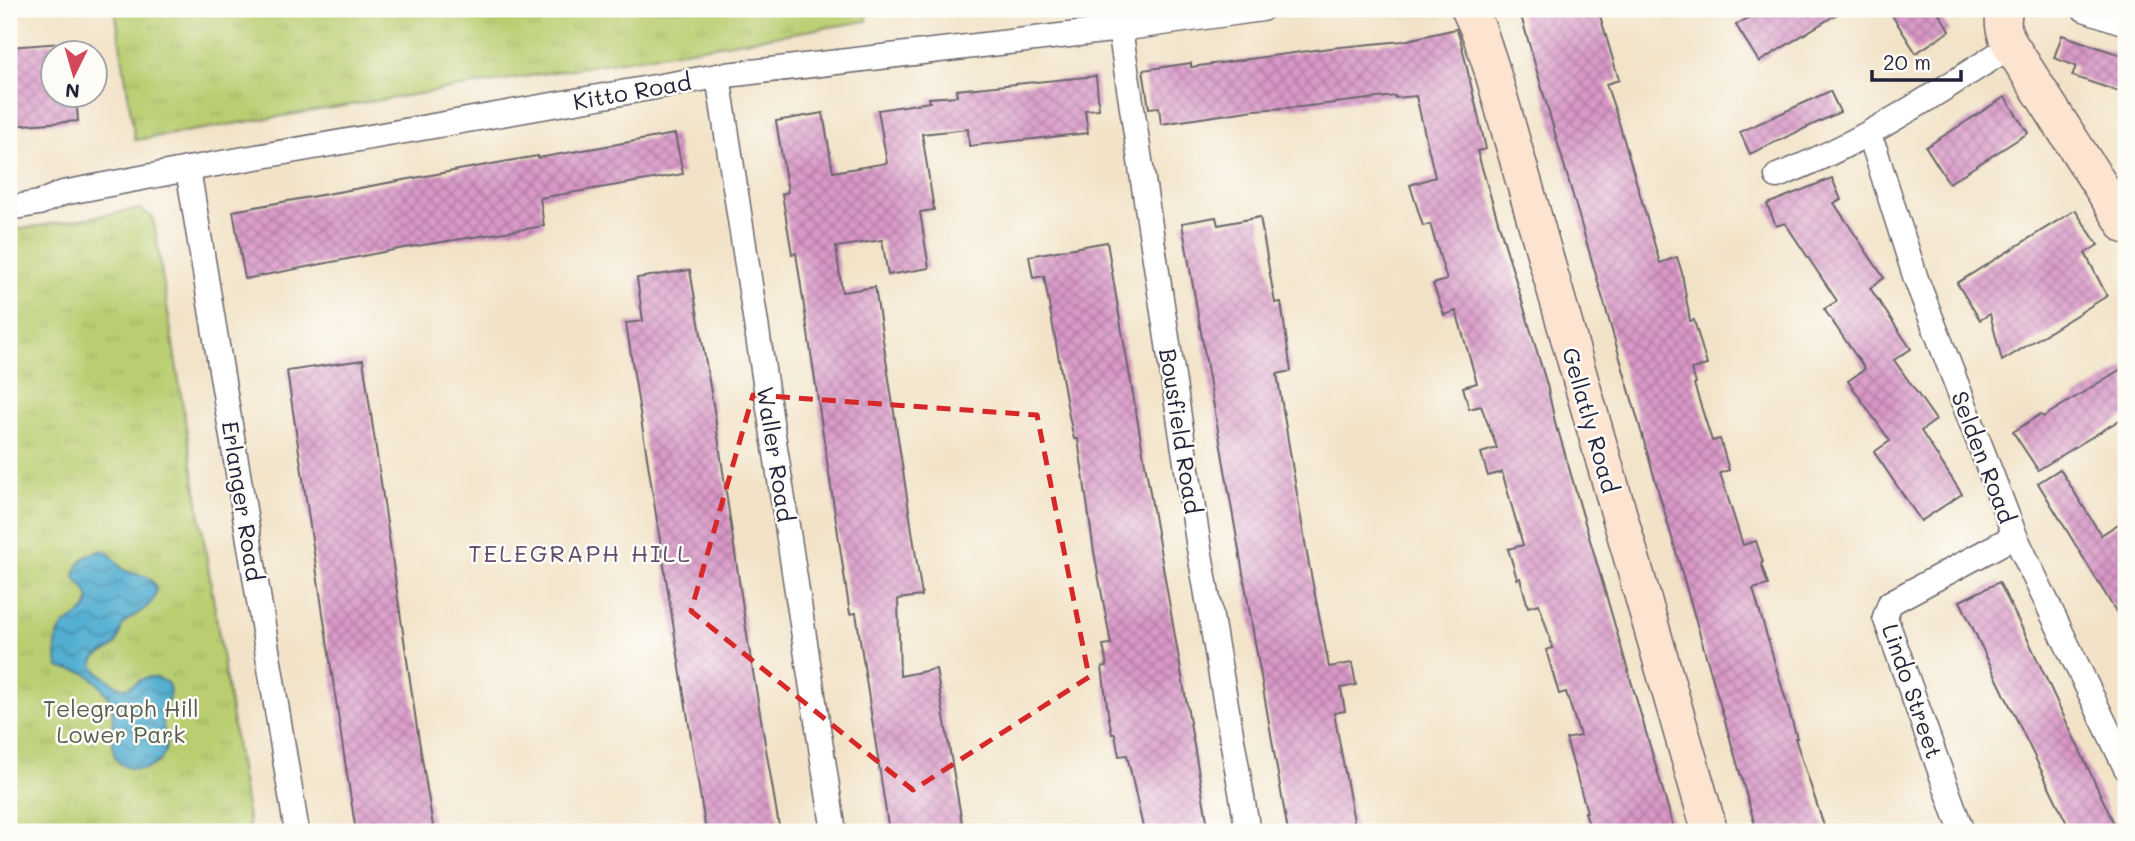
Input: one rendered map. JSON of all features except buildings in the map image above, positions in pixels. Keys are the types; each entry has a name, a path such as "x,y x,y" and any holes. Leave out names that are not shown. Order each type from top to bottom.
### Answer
{"main road":[{"name":"Gellatly Road","path":"1469,9 1491,67 1710,832"},
{"path":"2005,9 2004,31 2011,46 2126,226"}],"street":[{"name":"Kitto Road","path":"9,208 39,203 62,193 188,169 718,76 1120,29 1262,9"},
{"path":"2084,9 2126,23"},
{"name":"Bousfield Road","path":"1120,29 1199,548 1248,832"},
{"path":"1777,176 1868,135 2011,46"},
{"name":"Waller Road","path":"718,76 834,832"},
{"name":"Selden Road","path":"1868,135 1916,279 2015,536 2126,768"},
{"name":"Erlanger Road","path":"188,169 298,832"},
{"name":"Lindo Street","path":"1962,832 1885,617 1890,603 2015,536"}],"highlighted area":[{"path":"753,395 1037,415 1089,677 913,790 691,611"}],"green space":[{"path":"115,9 866,9 867,21 135,140"},
{"name":"Telegraph Hill Lower Park","path":"139,209 153,217 250,832 9,832 9,231"}],"water":[{"path":"103,550 126,571 151,580 156,590 152,602 125,622 116,644 93,663 99,672 123,688 149,677 162,680 168,685 170,692 163,723 166,749 160,761 146,768 125,767 118,761 112,742 112,709 108,696 88,675 60,668 57,660 56,643 61,629 84,611 89,602 86,591 75,578 77,567 88,556"}],"district":[{"name":"TELEGRAPH HILL","path":"580,552"}]}
